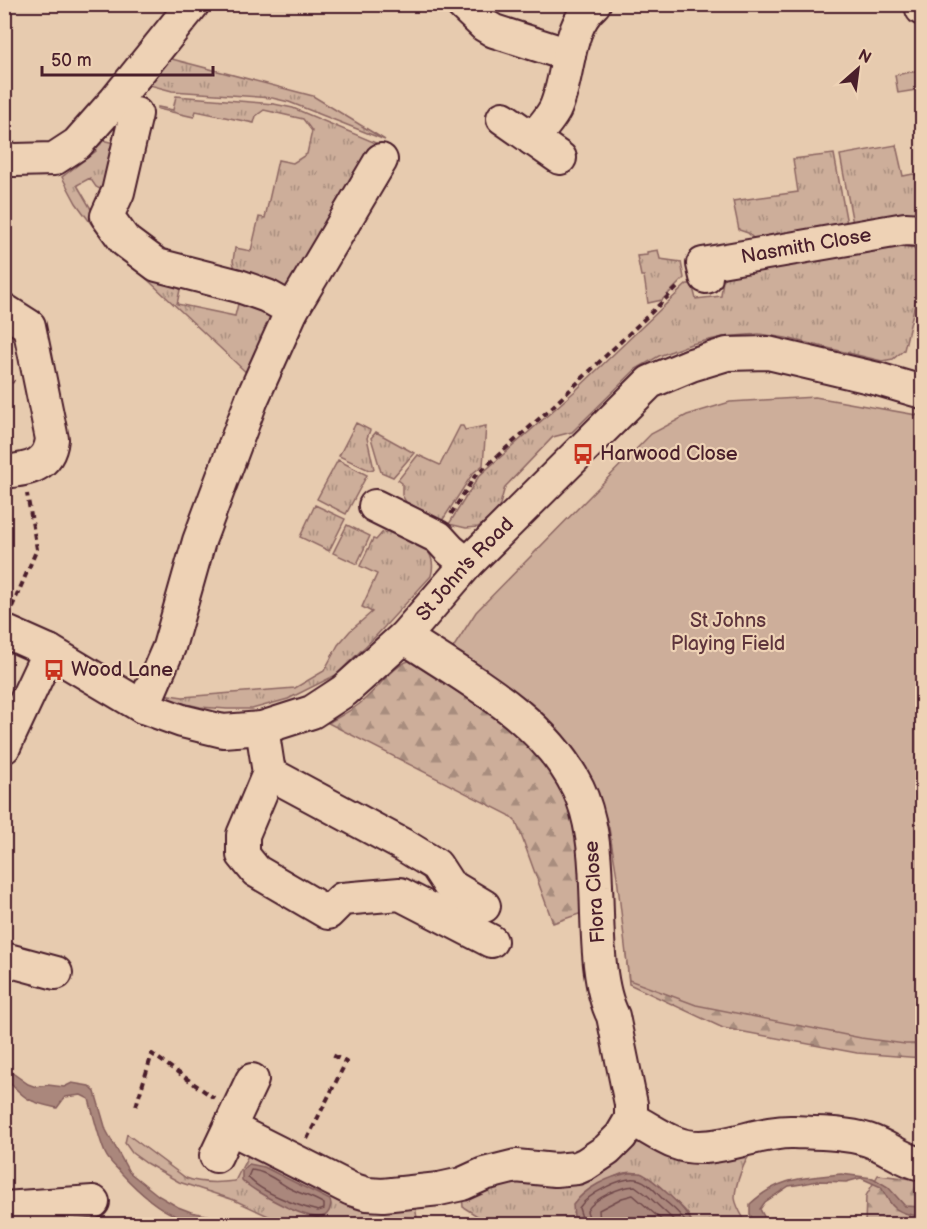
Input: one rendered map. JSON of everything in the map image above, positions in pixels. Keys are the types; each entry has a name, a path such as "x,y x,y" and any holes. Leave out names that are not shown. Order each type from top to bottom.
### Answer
{"street":[{"path":"4,159 54,159 77,144 116,100 193,4"},
{"path":"462,4 484,26 494,31 569,55"},
{"path":"532,139 555,110 578,27 594,4"},
{"path":"921,4 922,9"},
{"path":"136,114 118,192 107,216 125,241 157,265 239,286 267,296 292,310"},
{"path":"503,118 560,158"},
{"path":"143,707 169,647 199,541 252,399 292,310 381,159"},
{"name":"Nasmith Close","path":"706,277 703,264 905,229 922,230"},
{"path":"4,310 29,326 52,440 48,457 38,464 14,471"},
{"name":"St John's Road","path":"9,618 50,651 143,707 182,721 224,731 262,728 312,712 344,692 404,637 467,564 650,382 691,365 727,354 768,353 921,385"},
{"path":"376,505 438,537 467,564"},
{"name":"Flora Close","path":"404,637 504,703 554,750 579,790 593,837 601,975 613,1016 629,1095 631,1119"},
{"path":"4,747 50,651"},
{"path":"262,728 269,773 243,835 243,855 256,871 328,913 342,899 400,894 491,941"},
{"path":"269,773 436,865 449,885 484,906"},
{"path":"4,958 56,973"},
{"path":"216,1156 252,1080"},
{"path":"233,1121 296,1161 351,1189 367,1194 383,1195 462,1184 484,1174 516,1166 555,1170 577,1168 608,1150 621,1136 631,1119 676,1144 713,1145 763,1134 794,1132 870,1141 910,1161 922,1164"},
{"path":"4,1208 93,1202"}],"path":[{"path":"438,537 475,476 548,411 687,279 706,277"},
{"path":"9,618 37,549 14,471"},
{"path":"136,1106 152,1054 233,1121"},
{"path":"296,1161 346,1062 330,1054"}],"green space":[{"path":"168,58 313,96 385,140 289,102 272,98 172,91 150,85 102,140 122,145 106,192 96,187 90,178 77,185 102,228 181,285 177,304 235,316 240,296 265,307 272,317 252,378 98,233 76,203 62,177 96,151 93,147"},
{"path":"922,70 922,89 898,93 895,75"},
{"path":"176,96 274,104 293,108 383,146 291,291 236,274 233,261 235,248 251,251 259,217 265,218 278,160 293,163 307,154 312,131 303,119 264,110 256,116 254,123 196,111 194,117 158,109 158,107 173,110"},
{"path":"896,145 903,176 913,174 922,177 922,213 853,224 840,155"},
{"path":"834,154 847,224 754,239 748,233 739,230 733,201 798,192 793,159"},
{"path":"901,245 913,248 922,257 922,275 904,350 893,359 882,361 786,338 759,334 723,337 691,344 659,356 636,369 572,432 553,437 505,487 499,508 489,519 478,527 466,528 449,524 479,476 574,392 687,284 692,284 696,299 721,296 723,280 732,268"},
{"path":"658,250 660,259 681,262 684,278 662,300 648,303 644,276 641,276 637,256"},
{"name":"St Johns Playing Field","path":"815,397 922,416 922,1044 861,1038 696,1005 629,980 609,828 595,785 583,762 542,717 451,651 476,612 651,434 687,415 730,402"},
{"path":"356,423 370,430 367,438 374,469 369,470 339,456"},
{"path":"460,426 463,426 465,430 486,426 483,465 473,473 442,521 406,502 402,495 402,483 398,480 418,455 440,465"},
{"path":"376,432 414,453 393,477 381,472 371,438"},
{"path":"338,460 367,475 346,514 317,499"},
{"path":"315,505 345,519 329,551 300,537"},
{"path":"347,525 370,536 357,564 333,553"},
{"path":"392,530 416,541 428,551 433,566 431,576 375,637 336,675 288,699 252,709 200,707 169,700 163,694 183,697 295,688 324,671 338,645 372,612 362,607 377,574 360,566 373,539 376,540 382,533"},
{"path":"409,661 488,711 541,758 566,798 576,830 584,890 582,913 553,923 516,822 509,815 328,723 358,705 390,674"},
{"path":"626,953 922,966 922,1058 857,1053 723,1028 629,984"},
{"path":"127,1134 186,1178 210,1182 235,1181 251,1150 414,1200 417,1218 380,1224 297,1224 279,1221 234,1200 179,1182 132,1153 125,1143","holes":["270,1170 292,1183 320,1194 318,1218 294,1209"]},
{"path":"635,1136 753,1150 746,1160 735,1192 737,1205 747,1224 692,1224 680,1205 650,1179 633,1172 614,1177 587,1198 573,1213 580,1224 490,1224 463,1207 462,1195"},
{"path":"878,1175 922,1180 922,1224 865,1224 866,1196"}],"water":[{"path":"4,1067 36,1087 48,1085 64,1087 72,1083 89,1086 95,1092 106,1130 129,1172 159,1196 178,1207 242,1224 204,1223 175,1216 162,1209 136,1189 105,1153 89,1099 81,1095 65,1097 57,1108 39,1104 23,1095 5,1078"},
{"path":"249,1164 264,1167 330,1200 328,1213 317,1217 307,1215 282,1205 257,1191 242,1180 242,1171"},
{"path":"630,1173 640,1173 661,1188 685,1212 692,1224 580,1224 574,1218 573,1205 584,1193 606,1180"},
{"path":"841,1174 873,1178 888,1187 905,1206 922,1207 922,1217 896,1209 881,1187 861,1178 846,1182 818,1181 789,1186 765,1202 760,1209 768,1224 755,1224 750,1214 750,1204 771,1188 792,1180"}],"place":[{"name":"Harwood Close","path":"583,454"},
{"name":"Wood Lane","path":"54,670"}]}
